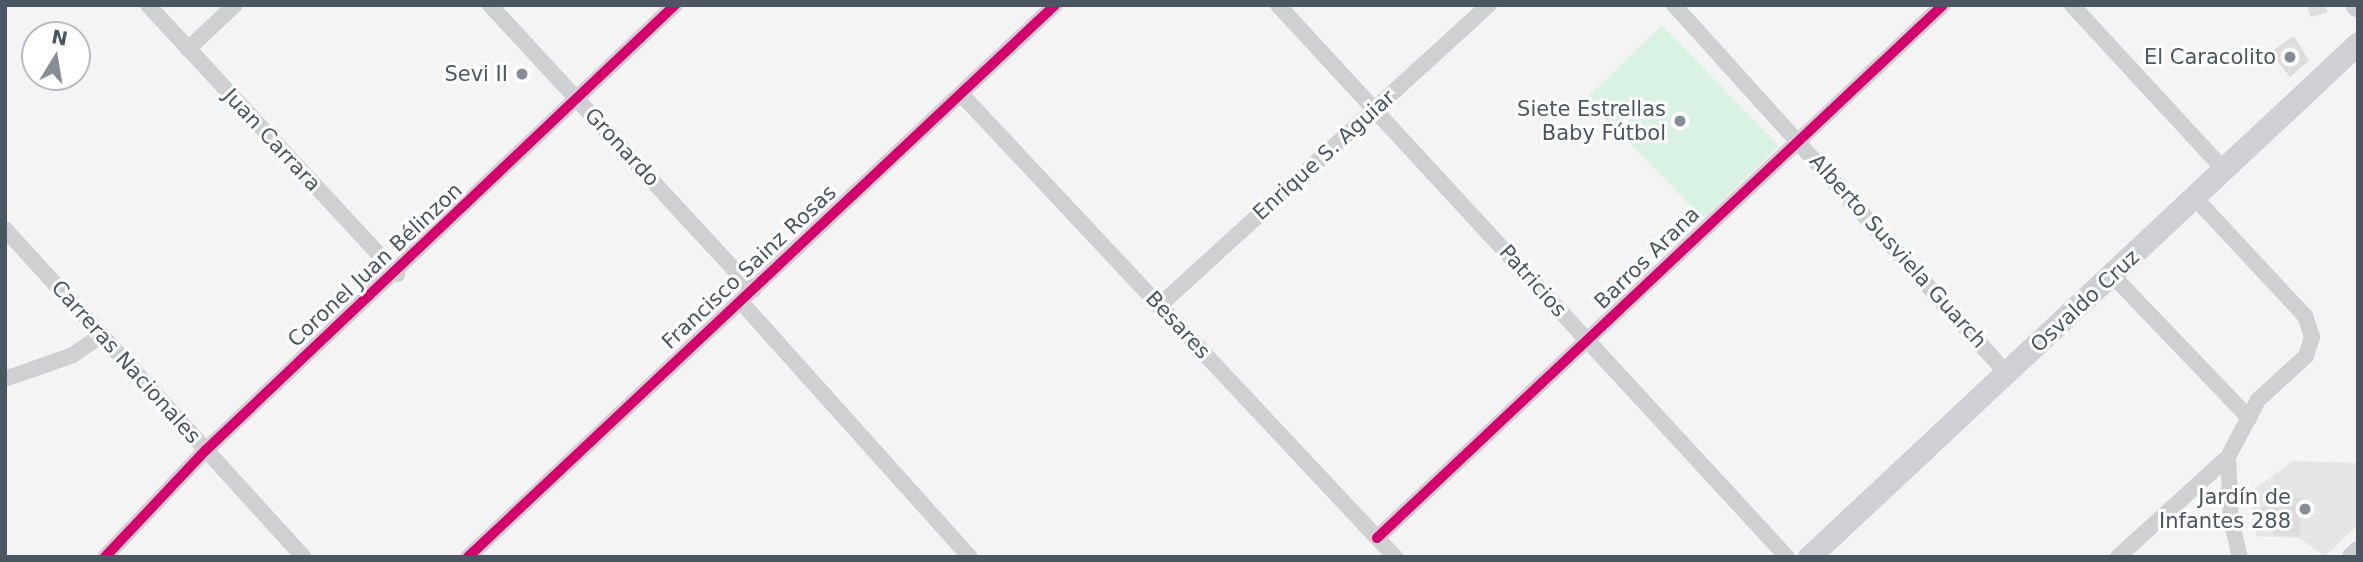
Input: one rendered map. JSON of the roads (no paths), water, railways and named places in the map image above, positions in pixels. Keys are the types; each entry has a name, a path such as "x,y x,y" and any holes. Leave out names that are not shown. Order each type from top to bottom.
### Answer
{"street":[{"name":"Juan Carrara","path":"148,5 397,274"},
{"path":"188,49 235,5"},
{"name":"Gronardo","path":"490,5 753,290"},
{"name":"Coronel Juan Bélinzon","path":"105,557 206,450 397,274 675,5"},
{"name":"Francisco Sainz Rosas","path":"468,557 1055,5"},
{"name":"Patricios","path":"1278,5 1787,557"},
{"name":"Enrique S. Aguiar","path":"1159,306 1489,5"},
{"name":"Alberto Susviela Guarch","path":"1674,5 2007,373"},
{"name":"Barros Arana","path":"1377,538 1942,5"},
{"path":"2072,5 2224,170"},
{"name":"Osvaldo Cruz","path":"1809,557 2113,276 2358,43"},
{"name":"Besares","path":"961,94 1395,557"},
{"path":"2118,557 2228,457 2258,400 2305,356 2312,337 2305,316 2195,198"},
{"name":"Carreras Nacionales","path":"5,229 303,557"},
{"path":"2113,276 2249,418"},
{"path":"741,302 970,557"},
{"path":"5,379 73,355 102,335"},
{"path":"2228,457 2231,519 2240,557"},
{"path":"2353,557 2358,552"}],"place":[{"name":"El Caracolito","path":"2290,57"},
{"name":"Sevi II","path":"522,74"},
{"name":"Siete Estrellas Baby Fútbol","path":"1680,121"},
{"name":"Jardín de Infantes 288","path":"2305,509"}]}
